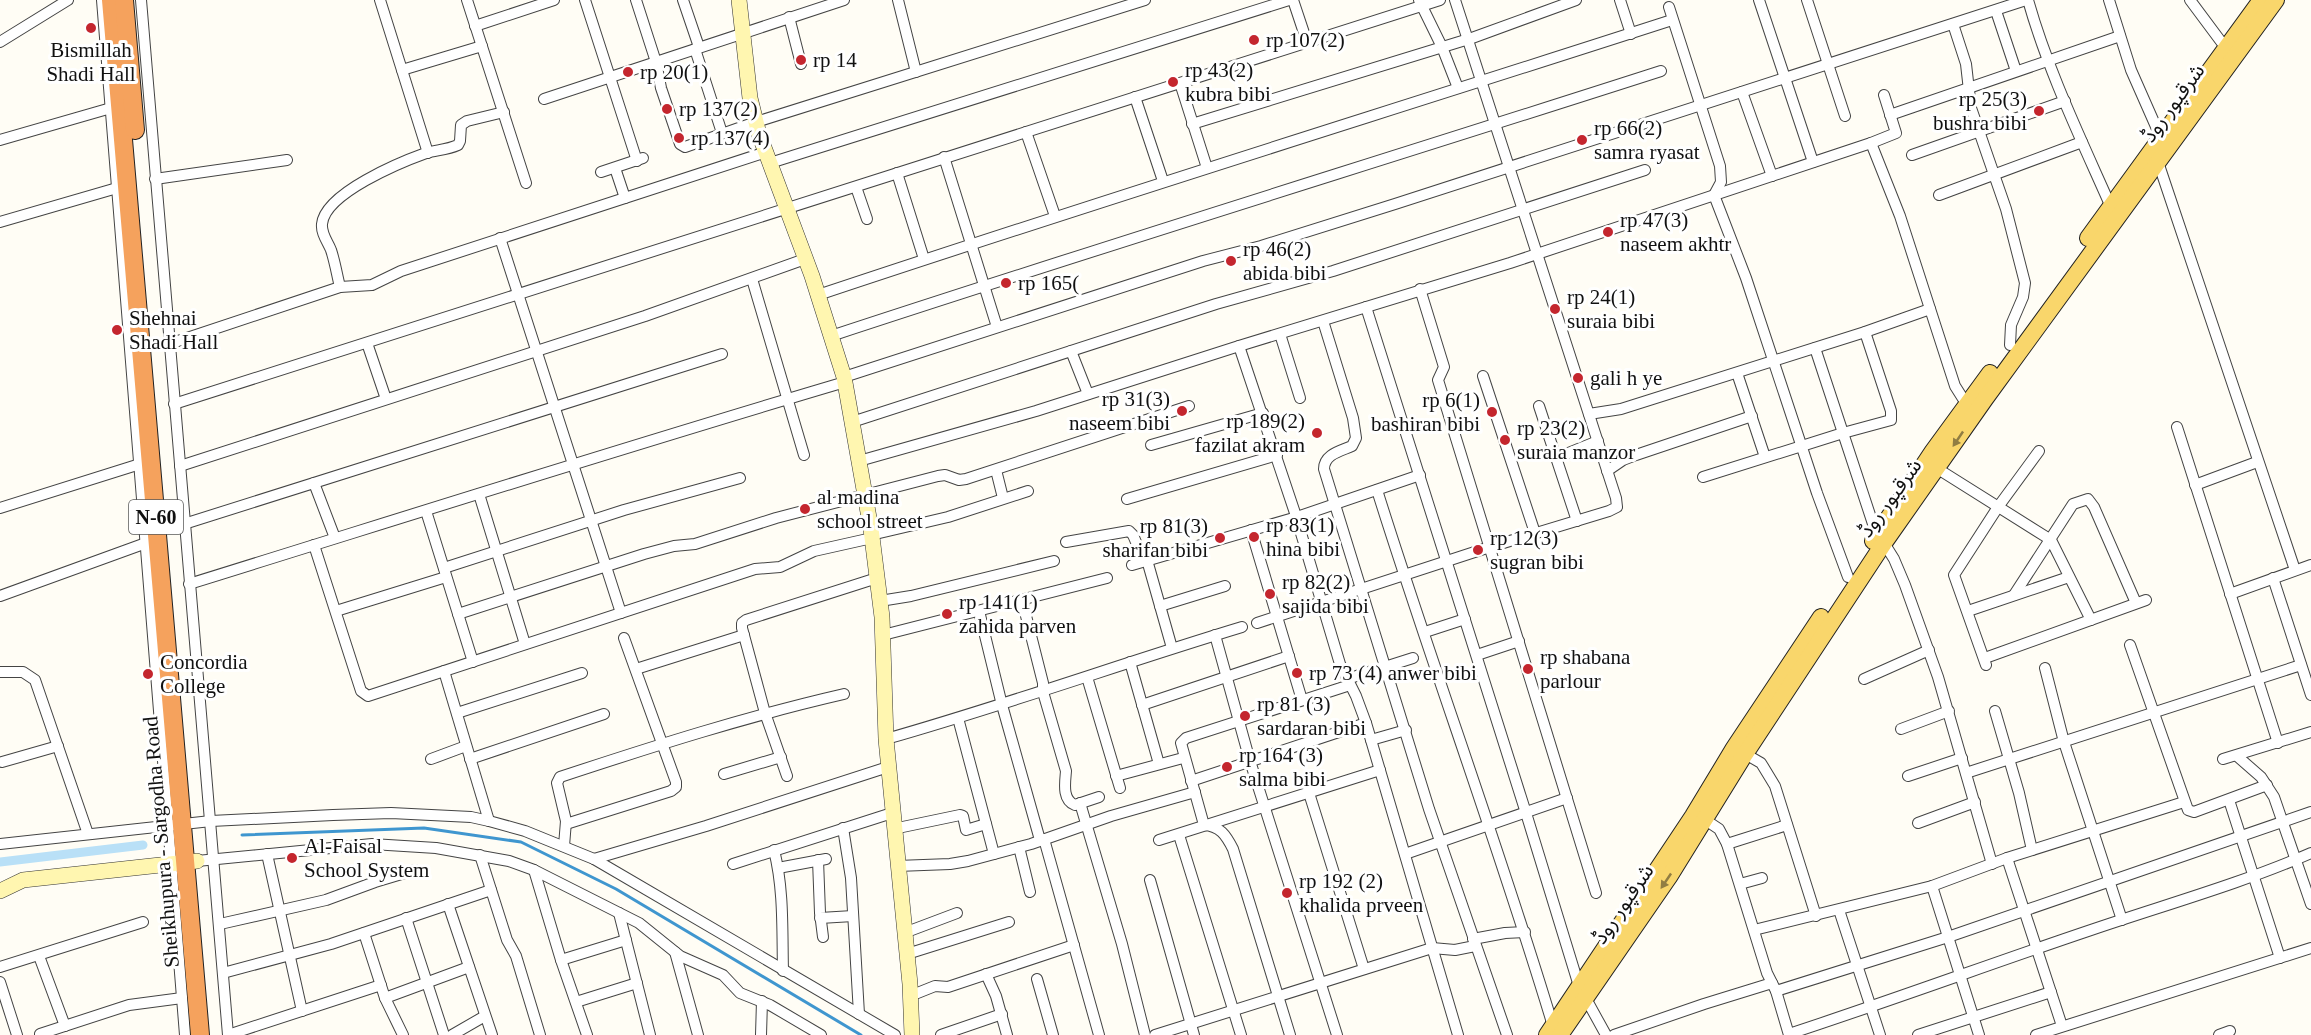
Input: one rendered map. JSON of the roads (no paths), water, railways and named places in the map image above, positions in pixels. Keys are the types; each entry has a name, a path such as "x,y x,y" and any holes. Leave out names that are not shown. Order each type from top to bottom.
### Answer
{"highway":[{"name":"Sheikhupura - Sargodha Road","path":"111,0 189,824"},
{"name":"Sheikhupura - Sargodha Road","path":"124,0 189,824 200,1035"},
{"name":"Sheikhupura - Sargodha Road","path":"191,861 212,1035"}],"main road":[{"name":"شرقپور روڈ","path":"1553,1032 1669,877 1704,819 1740,751 1848,577 1938,469 1985,399 2158,162 2230,53 2261,0"},
{"name":"شرقپور روڈ","path":"1582,992 1694,816 1740,751 1967,405 2161,138 2276,0"}],"street":[{"path":"0,42 68,0"},
{"path":"102,0 146,543 189,824"},
{"path":"141,0 189,584 191,861 182,998 185,1035"},
{"path":"380,0 428,153"},
{"path":"467,0 526,183"},
{"path":"475,26 554,0"},
{"path":"585,0 609,77 640,159 601,172"},
{"path":"636,0 656,62 658,80 681,145 685,147 756,122 1145,0"},
{"path":"683,0 722,133"},
{"path":"739,0 750,98 768,158 818,295 844,379 872,537 883,635 888,767 907,954 912,1035"},
{"path":"544,99 844,0"},
{"path":"898,0 916,72"},
{"path":"169,344 340,286 372,285 401,270 625,198 1140,48 1291,0 1307,42"},
{"path":"174,404 786,210 1421,3 1440,0"},
{"path":"1257,623 1490,547 1609,512 1617,507 1598,441 1455,0"},
{"path":"1192,124 1468,39 1576,0"},
{"path":"1620,0 1631,34"},
{"path":"1759,0 1813,162"},
{"path":"1807,0 1845,116"},
{"path":"189,584 573,463 788,399 997,327 1203,261 1261,246 1509,168 2027,0 2065,101 2111,207"},
{"path":"2109,0 2131,70 2161,138"},
{"path":"2190,0 2230,53"},
{"path":"1421,3 1458,88"},
{"path":"1669,7 1721,171 1721,182 1714,195 1848,577"},
{"path":"1996,10 2016,71"},
{"path":"789,17 801,64"},
{"path":"818,295 1055,216 1672,20"},
{"path":"1953,24 1966,64 1969,101 2006,209 2025,283 2023,297 2011,325 2010,345"},
{"path":"1890,115 2120,36"},
{"path":"402,70 482,46"},
{"path":"831,336 1661,71"},
{"path":"1180,83 1207,168"},
{"path":"1742,92 1772,176"},
{"path":"859,461 1036,411 1323,321 1536,254 1870,143 1895,134 1884,95"},
{"path":"1136,97 1162,182"},
{"path":"1911,156 2065,101"},
{"path":"0,140 111,108"},
{"path":"340,286 331,250 322,227 327,213 338,201 366,179 428,153 458,146 460,128 463,123 504,112"},
{"path":"1026,132 1055,216"},
{"path":"1939,195 1993,173 2082,142"},
{"path":"1870,143 1900,216 1955,386 1967,405"},
{"path":"944,157 997,327"},
{"path":"155,179 287,160"},
{"path":"2158,162 2295,570"},
{"path":"615,168 625,198"},
{"path":"852,422 1216,304 1333,271 1645,170"},
{"path":"897,173 924,259"},
{"path":"856,187 867,219"},
{"path":"0,222 117,188"},
{"path":"500,238 621,613"},
{"path":"180,466 645,316 805,259"},
{"path":"752,279 804,455"},
{"path":"1420,289 1444,367 1438,380 1596,893"},
{"path":"1366,307 1582,992 1605,1035"},
{"path":"1589,414 1621,409 1865,332 1930,309"},
{"path":"1323,321 1350,405 1356,438 1354,445 1332,454 1323,464 1441,842 1474,943 1508,1035"},
{"path":"1703,477 1843,433 1886,422 1892,418 1865,332"},
{"path":"1280,334 1300,398"},
{"path":"367,343 386,399"},
{"path":"1239,346 1297,517 1340,664 1366,723 1458,1035"},
{"path":"1815,348 1871,520 1905,585 1929,650 1949,711 1992,864"},
{"path":"1071,351 1088,394"},
{"path":"184,524 722,354"},
{"path":"1737,373 1765,457"},
{"path":"1483,376 1535,533"},
{"path":"458,614 665,548 695,544 864,493 938,476 945,475 959,480 996,470 1189,406"},
{"path":"1539,406 1577,521"},
{"path":"1151,445 1263,413"},
{"path":"1607,471 1636,454 1752,416"},
{"path":"2176,427 2278,743"},
{"path":"1556,458 1598,441"},
{"path":"2014,596 2073,504 2088,499 2141,601 1986,662 1954,575 1998,507 2039,451"},
{"path":"1127,499 1276,455"},
{"path":"2195,485 2258,462"},
{"path":"0,508 140,464"},
{"path":"1938,469 2051,540 2091,620"},
{"path":"996,470 1004,498"},
{"path":"1132,565 1297,517 1420,475"},
{"path":"336,611 496,551 740,478"},
{"path":"314,483 335,538"},
{"path":"1377,490 1525,932 1553,1032"},
{"path":"314,545 364,695 370,695 761,567 780,567 814,551 939,519 1028,491"},
{"path":"479,494 525,644"},
{"path":"426,511 473,662"},
{"path":"1251,530 1302,700"},
{"path":"1066,542 1129,531 1145,561 1172,648"},
{"path":"0,596 146,543"},
{"path":"880,601 911,596 1054,561"},
{"path":"2230,594 2311,565"},
{"path":"1968,611 2069,577"},
{"path":"787,776 765,713 741,625 746,620 877,578"},
{"path":"883,635 1107,578"},
{"path":"2273,578 2311,695"},
{"path":"1160,606 1226,586"},
{"path":"1022,600 1043,683 1043,692 1066,771 1065,790 1072,804 1099,797"},
{"path":"979,610 1002,705 1099,1035"},
{"path":"1425,632 1466,619"},
{"path":"886,739 1002,705 1242,627"},
{"path":"636,669 744,635"},
{"path":"1215,635 1250,761 1337,1035"},
{"path":"566,824 675,789 676,782 663,743 624,638"},
{"path":"1477,655 1519,641"},
{"path":"2130,645 2146,692 2156,712 2187,809 2192,812 2268,786"},
{"path":"1864,679 1929,650"},
{"path":"1142,705 1289,656"},
{"path":"1204,825 1183,758 1181,746 1184,739 1302,700 1413,658"},
{"path":"1130,662 1159,764"},
{"path":"1966,773 2301,666"},
{"path":"2045,668 2064,742 2121,920"},
{"path":"444,671 489,821"},
{"path":"0,672 23,672 35,680 88,834"},
{"path":"457,713 582,674"},
{"path":"1087,676 1120,788"},
{"path":"564,846 565,811 557,783 558,778 663,743 765,713 844,694"},
{"path":"1901,729 1949,711"},
{"path":"1995,711 2032,850"},
{"path":"470,759 604,714"},
{"path":"958,718 994,854"},
{"path":"1191,781 1366,723"},
{"path":"1371,740 1406,730"},
{"path":"2223,759 2311,732"},
{"path":"2,762 58,746"},
{"path":"431,759 466,746"},
{"path":"1740,751 1767,769 1775,786 1816,916"},
{"path":"2237,756 2268,786 2283,820 2311,904"},
{"path":"724,774 781,758"},
{"path":"1116,776 1183,758"},
{"path":"1908,776 1962,758"},
{"path":"594,859 706,826 888,767"},
{"path":"1160,840 1380,770"},
{"path":"897,866 950,864 994,854 1195,792"},
{"path":"1309,793 1364,969"},
{"path":"1405,854 1567,798"},
{"path":"2229,800 2280,958"},
{"path":"1918,823 1975,802"},
{"path":"1754,930 1932,886 2007,858 2184,802"},
{"path":"1080,803 1145,1035"},
{"path":"1614,1035 1704,1004 1857,965 1948,937 2311,812"},
{"path":"0,844 189,824 391,813 489,821 525,831 594,859 895,1035"},
{"path":"733,864 892,813"},
{"path":"893,829 960,815 963,816 967,830 986,824"},
{"path":"1704,819 1719,829 1727,844 1789,1034 2252,876 2311,853"},
{"path":"1204,825 1216,827 1222,831 1233,849 1290,1035"},
{"path":"1727,844 1787,825"},
{"path":"843,828 853,916 859,1014"},
{"path":"1179,835 1241,1035"},
{"path":"0,891 23,880 372,844 436,848 480,855 509,861 534,870 619,914 647,929 690,961 723,975 740,993 762,1001 821,1035"},
{"path":"1019,847 1030,892"},
{"path":"774,850 782,904 783,971"},
{"path":"267,854 302,1011"},
{"path":"480,855 507,940 515,952 540,1035"},
{"path":"2007,858 2061,1026"},
{"path":"778,868 822,860 820,918 823,938"},
{"path":"191,861 219,924 228,1035 381,985"},
{"path":"219,924 326,900 415,870"},
{"path":"534,870 561,960 587,1035"},
{"path":"1740,884 1762,878"},
{"path":"1149,880 1194,1035"},
{"path":"1932,886 1979,1035"},
{"path":"223,973 290,957 491,890"},
{"path":"448,904 492,1035"},
{"path":"1839,910 1880,1035"},
{"path":"904,933 957,913"},
{"path":"619,914 651,1035"},
{"path":"820,918 853,916"},
{"path":"406,918 444,1035"},
{"path":"0,967 143,922"},
{"path":"907,954 1009,922"},
{"path":"1155,1035 1432,948 1455,950 1505,933 1525,932"},
{"path":"364,933 385,998 403,1035"},
{"path":"561,960 626,940"},
{"path":"910,996 935,986 948,987 1074,945"},
{"path":"2036,1035 2311,948"},
{"path":"675,952 698,1035"},
{"path":"39,956 65,1026"},
{"path":"385,998 469,967"},
{"path":"986,974 1002,1014 1007,1035"},
{"path":"1037,978 1053,1035"},
{"path":"0,982 17,1035"},
{"path":"576,1002 637,983"},
{"path":"1918,1035 2051,992"},
{"path":"44,1034 129,1005 182,998"},
{"path":"761,1035 762,1001"},
{"path":"941,1035 1002,1014"},
{"path":"452,1035 485,1016"}],"waterway":[{"path":"242,835 424,828 521,842 616,889 861,1035"},
{"path":"0,862 143,845"}],"place":[{"name":"Bismillah Shadi Hall","path":"91,28"},
{"name":"rp 107(2)","path":"1254,40"},
{"name":"rp 14","path":"801,60"},
{"name":"rp 20(1)","path":"628,72"},
{"name":"rp 43(2) kubra bibi","path":"1173,82"},
{"name":"rp 137(2)","path":"667,109"},
{"name":"rp 25(3) bushra bibi","path":"2039,111"},
{"name":"rp 137(4)","path":"679,138"},
{"name":"rp 66(2) samra ryasat","path":"1582,140"},
{"name":"rp 47(3) naseem akhtr","path":"1608,232"},
{"name":"rp 46(2) abida bibi","path":"1231,261"},
{"name":"rp 165(","path":"1006,283"},
{"name":"rp 24(1) suraia bibi","path":"1555,309"},
{"name":"Shehnai Shadi Hall","path":"117,330"},
{"name":"gali h ye","path":"1578,378"},
{"name":"rp 31(3) naseem bibi","path":"1182,411"},
{"name":"rp 6(1) bashiran bibi","path":"1492,412"},
{"name":"rp 189(2) fazilat akram","path":"1317,433"},
{"name":"rp 23(2) suraia manzor","path":"1505,440"},
{"name":"al madina school street","path":"805,509"},
{"name":"rp 83(1) hina bibi","path":"1254,537"},
{"name":"rp 81(3) sharifan bibi","path":"1220,538"},
{"name":"rp 12(3) sugran bibi","path":"1478,550"},
{"name":"rp 82(2) sajida bibi","path":"1270,594"},
{"name":"rp 141(1) zahida parven","path":"947,614"},
{"name":"rp shabana parlour","path":"1528,669"},
{"name":"rp 73 (4) anwer bibi","path":"1297,673"},
{"name":"Concordia College","path":"148,674"},
{"name":"rp 81 (3) sardaran bibi","path":"1245,716"},
{"name":"rp 164 (3) salma bibi","path":"1227,767"},
{"name":"Al-Faisal School System","path":"292,858"},
{"name":"rp 192 (2) khalida prveen","path":"1287,893"}]}
